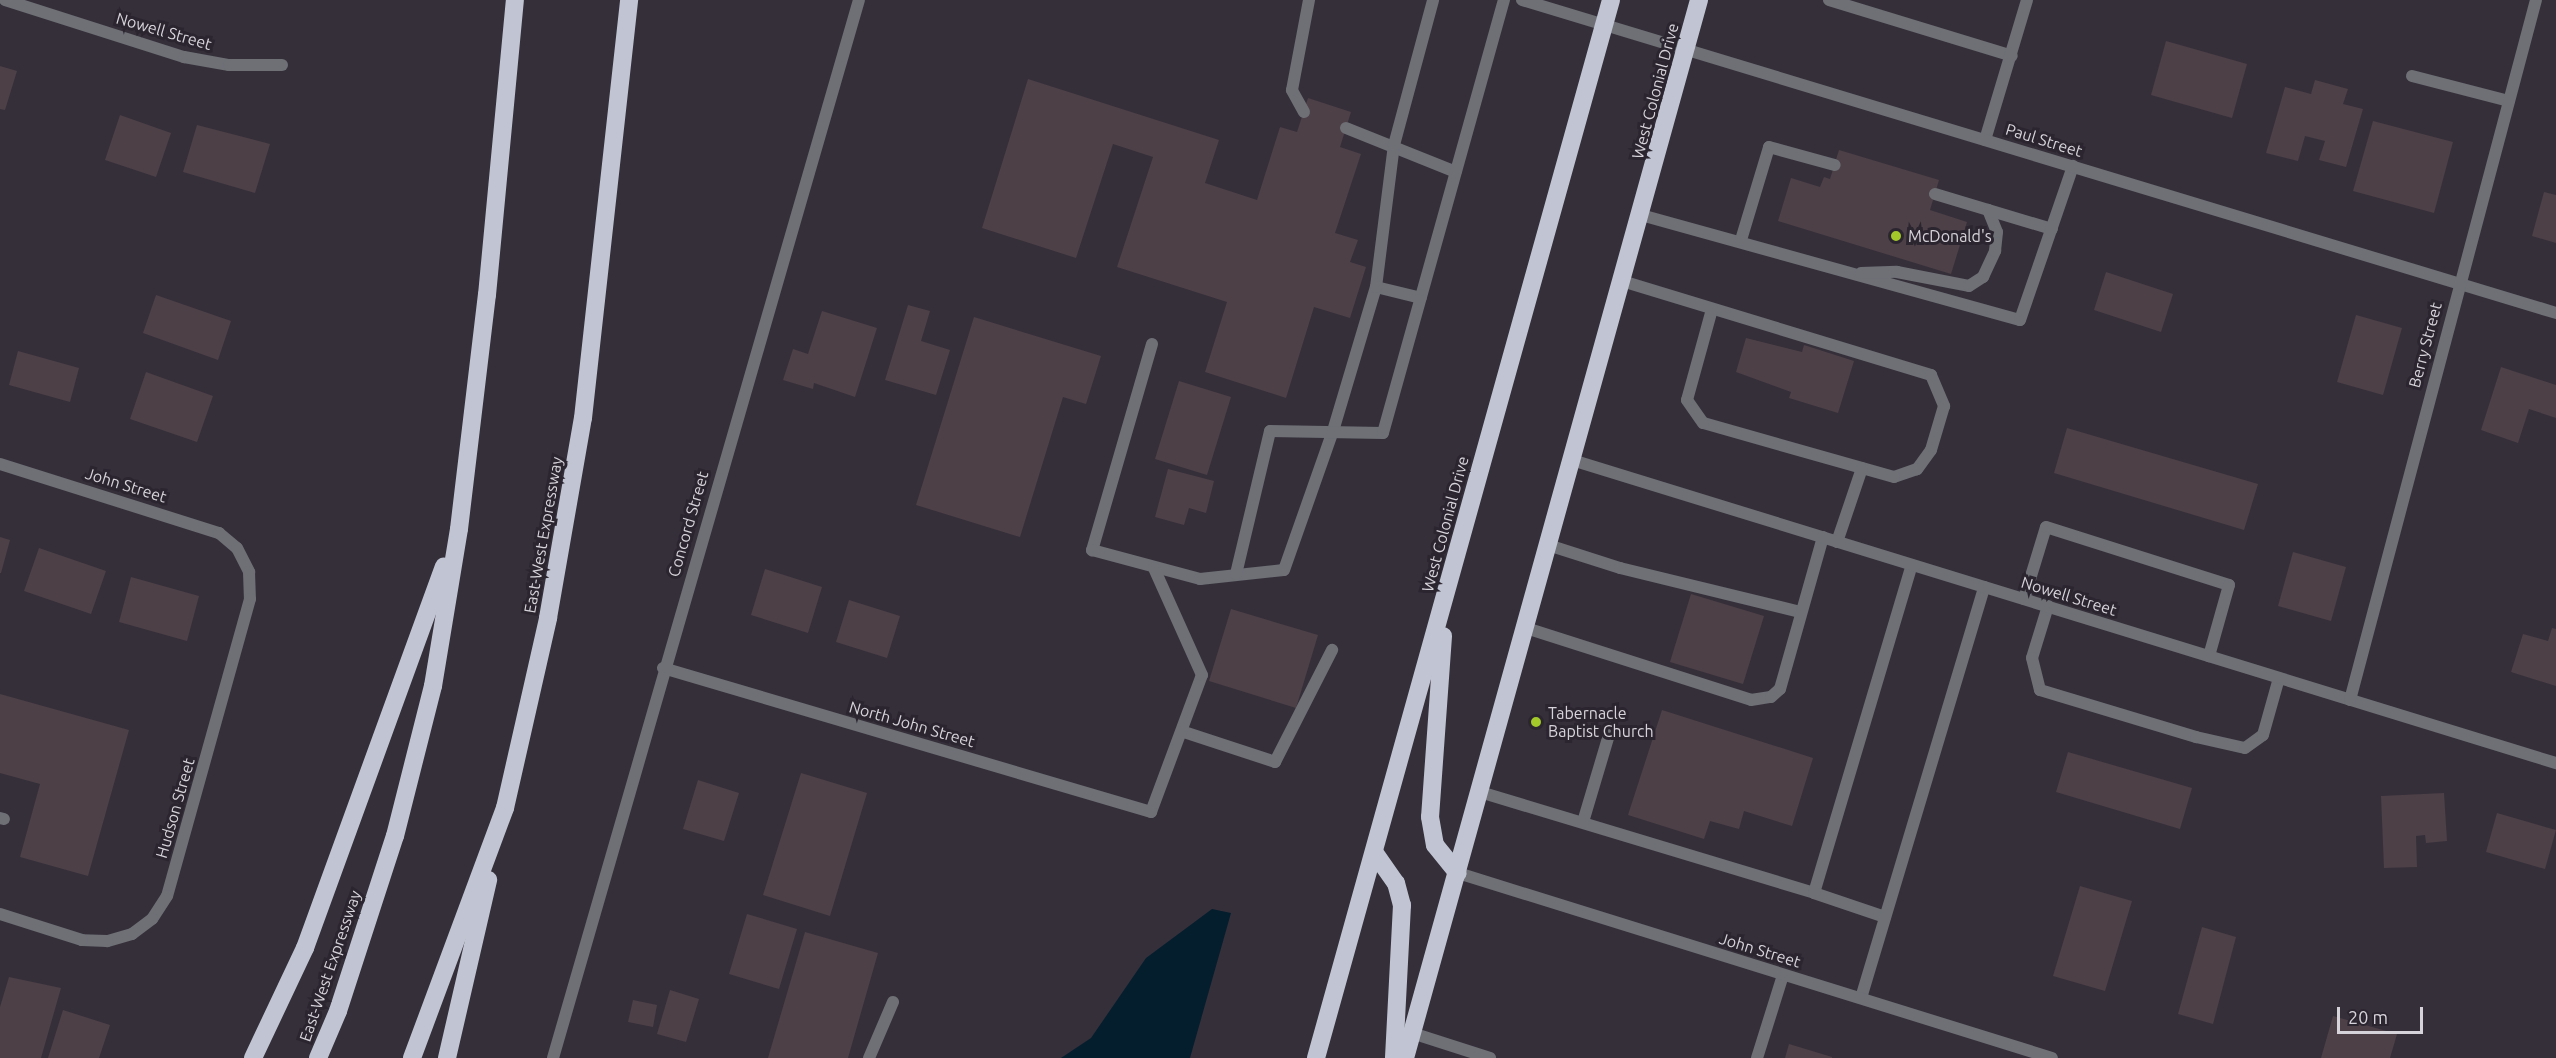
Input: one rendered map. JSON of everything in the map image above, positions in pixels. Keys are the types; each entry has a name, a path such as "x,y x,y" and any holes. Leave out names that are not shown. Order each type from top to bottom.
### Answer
{"highway":[{"name":"East-West Expressway","path":"318,1058 338,1011 395,837 433,686 459,529 515,0"},
{"name":"East-West Expressway","path":"412,1058 505,808 548,618 583,417 629,0"},
{"name":"West Colonial Drive","path":"1316,1058 1611,0"},
{"name":"West Colonial Drive","path":"1405,1058 1699,0"},
{"path":"253,1058 305,948 459,529"},
{"path":"1446,596 1430,817 1435,845 1458,873"},
{"path":"447,1058 505,808"},
{"path":"1374,852 1396,883 1402,905 1394,1058"}],"street":[{"name":"Nowell Street","path":"5,0 184,57 230,65 282,64"},
{"name":"Concord Street","path":"553,1058 663,668 859,0"},
{"path":"1304,112 1292,90 1309,0"},
{"path":"1152,344 1092,550 1200,579 1284,570 1333,431 1376,287 1394,145 1432,0"},
{"path":"1236,574 1270,431 1383,433 1504,0"},
{"name":"Paul Street","path":"1522,0 2556,313"},
{"path":"1829,0 2012,56"},
{"path":"1985,140 2027,0"},
{"name":"Berry Street","path":"2350,700 2458,283 2536,0"},
{"path":"2412,76 2509,101"},
{"path":"1346,128 1394,145 1456,172"},
{"path":"1741,240 1769,147 1835,165"},
{"path":"1641,215 1741,240 1848,273 2020,320 2073,166"},
{"path":"1935,194 2052,229"},
{"path":"1848,273 1897,272 1969,286 1983,277 1995,251 1997,232 1988,210"},
{"path":"1622,281 1931,375 1944,406 1931,450 1917,469 1894,477 1703,423 1687,400 1712,309"},
{"path":"1376,287 1421,298"},
{"name":"Nowell Street","path":"1572,460 2556,763"},
{"name":"John Street","path":"0,464 196,524 219,533 237,548"},
{"path":"1837,542 1862,468"},
{"path":"2024,599 2046,527 2229,585 2209,656"},
{"path":"1526,628 1751,700 1771,697 1780,689 1823,537"},
{"path":"1548,545 1620,568 1801,612"},
{"name":"Hudson Street","path":"0,915 82,940 107,940 132,934 157,911 167,896 250,599 249,572 237,548"},
{"path":"1814,893 1912,565"},
{"path":"1154,568 1202,675 1184,732 1275,762 1332,650"},
{"path":"1861,998 1984,587"},
{"path":"2048,606 2032,658 2040,690 2196,737 2245,748 2263,735 2279,678"},
{"name":"North John Street","path":"663,668 1151,812 1184,732"},
{"path":"1583,822 1611,728"},
{"path":"1480,792 1886,917"},
{"name":"John Street","path":"1458,873 2052,1058"},
{"path":"1757,1058 1783,975"},
{"path":"869,1058 893,1002"},
{"path":"1412,1033 1490,1058"}],"water":[{"path":"1212,909 1231,913 1190,1058 1061,1058 1091,1038 1146,958"}],"building":[{"path":"2166,41 2247,64 2232,118 2151,95"},
{"path":"0,66 17,71 5,110 0,109"},
{"path":"1028,79 1219,140 1205,183 1257,200 1280,127 1297,132 1308,98 1351,112 1340,147 1361,154 1335,233 1358,240 1350,262 1366,267 1350,318 1314,307 1286,398 1205,372 1227,302 1117,267 1153,157 1113,144 1076,258 982,228"},
{"path":"2315,80 2348,89 2343,104 2363,109 2346,167 2319,160 2325,141 2305,136 2298,161 2266,153 2285,87 2311,94"},
{"path":"120,115 171,133 156,177 105,160"},
{"path":"2373,121 2453,142 2434,213 2353,191"},
{"path":"197,125 270,144 255,193 183,172"},
{"path":"1839,150 1939,180 1930,210 1967,222 1951,274 1778,221 1791,178 1820,187 1824,177 1830,179"},
{"path":"2544,192 2556,195 2556,243 2532,236"},
{"path":"2106,272 2173,294 2161,332 2094,310"},
{"path":"156,295 231,321 218,360 143,333"},
{"path":"908,305 930,311 921,341 950,350 936,395 885,380"},
{"path":"822,311 877,328 855,397 814,383 813,389 783,380 793,349 808,354"},
{"path":"2356,315 2402,328 2383,395 2337,382"},
{"path":"974,317 1101,356 1086,404 1063,397 1020,537 916,505"},
{"path":"1746,338 1802,352 1804,345 1854,361 1838,413 1789,398 1791,392 1736,372"},
{"path":"18,351 79,368 70,402 9,385"},
{"path":"2501,367 2556,385 2556,418 2529,409 2518,443 2481,430"},
{"path":"146,372 213,396 197,442 130,419"},
{"path":"1179,381 1231,397 1207,475 1155,459"},
{"path":"2067,428 2258,484 2244,530 2054,473"},
{"path":"1168,469 1214,481 1206,513 1189,508 1184,525 1155,517"},
{"path":"0,537 10,540 1,573 0,573"},
{"path":"39,548 106,571 91,614 24,591"},
{"path":"2293,552 2346,567 2331,621 2278,606"},
{"path":"765,569 822,587 808,633 751,615"},
{"path":"131,577 199,596 187,641 119,622"},
{"path":"1691,594 1764,616 1743,684 1670,662"},
{"path":"849,600 900,616 887,658 836,642"},
{"path":"1231,609 1318,635 1296,708 1209,681"},
{"path":"2552,628 2556,629 2556,686 2511,672 2523,634 2548,641"},
{"path":"0,694 129,730 88,876 20,857 40,784 0,773"},
{"path":"1662,710 1813,758 1792,826 1744,811 1739,829 1710,821 1704,839 1628,815"},
{"path":"2068,752 2192,788 2180,829 2056,792"},
{"path":"801,773 867,793 830,916 763,895"},
{"path":"698,780 739,793 724,841 683,829"},
{"path":"2444,793 2447,841 2426,843 2425,835 2416,836 2417,867 2384,868 2381,796"},
{"path":"2497,813 2556,830 2545,869 2486,852"},
{"path":"2080,886 2132,901 2105,991 2053,976"},
{"path":"747,914 797,929 779,989 729,974"},
{"path":"2202,927 2236,937 2213,1024 2178,1014"},
{"path":"805,932 878,953 848,1058 768,1058"},
{"path":"9,977 61,988 41,1058 0,1058 0,1007"},
{"path":"670,990 699,999 686,1042 657,1034"},
{"path":"633,1000 657,1005 653,1027 628,1022"},
{"path":"63,1010 110,1025 99,1058 48,1058"},
{"path":"2333,1016 2397,1034 2390,1058 2321,1058"},
{"path":"1789,1044 1832,1057 1832,1058 1785,1058"}],"place":[{"name":"McDonald's","path":"1896,236"},
{"name":"Tabernacle Baptist Church","path":"1536,722"}]}
